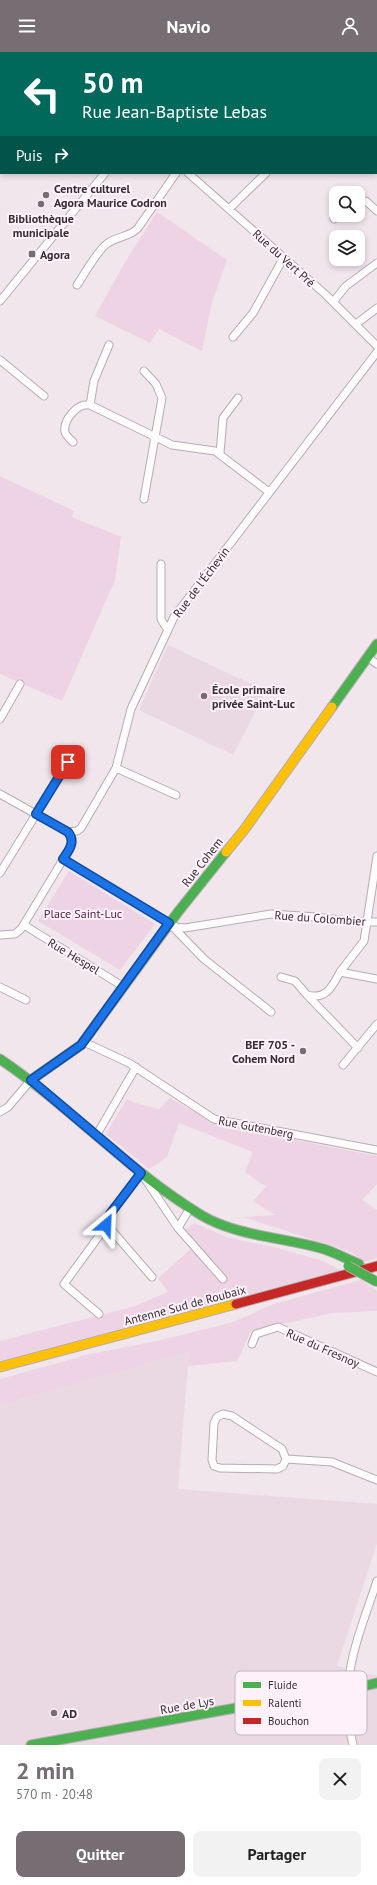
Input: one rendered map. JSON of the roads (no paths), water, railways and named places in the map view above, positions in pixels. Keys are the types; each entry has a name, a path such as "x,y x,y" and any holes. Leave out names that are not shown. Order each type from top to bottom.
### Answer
{"main road":[{"name":"Rue Cohem","path":"31,1080 75,1050 84,1042 169,923 244,830 377,644"},
{"path":"0,1059 31,1080 141,1173 160,1194 188,1211 204,1224 230,1235 316,1254 348,1266 377,1282"},
{"path":"188,1211 226,1226 321,1248 377,1273"},
{"name":"Antenne Sud de Roubaix","path":"0,1367 377,1266"},
{"name":"Antenne Sud de Roubaix","path":"0,1372 377,1273"},
{"name":"Rue de Lys","path":"367,1685 377,1683"},
{"name":"Rue de Lys","path":"31,1745 235,1708"}],"street":[{"path":"0,301 104,174"},
{"path":"77,286 104,246 116,239 132,234 138,228 175,174"},
{"name":"Rue du Vert Pré","path":"189,174 284,257 356,324 377,346"},
{"path":"229,209 265,174"},
{"path":"365,201 377,211"},
{"path":"233,337 252,313 284,257"},
{"path":"333,302 346,286 377,263"},
{"path":"356,324 377,308"},
{"path":"90,405 94,381 109,345"},
{"name":"Rue de l'Échevin","path":"68,832 77,831 81,828 116,768 131,709 167,629 177,612 377,352"},
{"path":"0,360 44,396"},
{"path":"144,371 156,384 162,398 144,499"},
{"path":"220,453 223,418 238,398"},
{"path":"74,442 67,435 66,426 77,407 83,404 90,405 172,445 205,448 220,453 269,492"},
{"path":"161,564 161,619 167,629"},
{"path":"367,657 377,664"},
{"path":"0,720 20,684"},
{"path":"0,873 68,762"},
{"path":"116,768 176,795"},
{"path":"0,794 68,832 72,839 72,843 24,925 15,934 0,935"},
{"path":"307,995 318,996 328,992 340,972 362,946 368,922 377,856"},
{"path":"63,859 169,923 204,958 271,1012"},
{"name":"Rue du Colombier","path":"169,923 185,928 278,914 377,922"},
{"name":"Rue Hespel","path":"24,925 124,987"},
{"path":"340,972 377,979"},
{"path":"281,977 295,981 358,1048"},
{"path":"0,987 26,1000"},
{"path":"343,1065 377,1024"},
{"name":"Rue Gutenberg","path":"84,1042 136,1067 214,1119 377,1150"},
{"path":"96,1136 136,1067"},
{"path":"0,1112 8,1107 31,1080"},
{"path":"99,1314 64,1284 106,1225 110,1214 141,1173 178,1228 222,1279"},
{"path":"178,1228 188,1211"},
{"path":"106,1225 152,1277"},
{"name":"Rue du Fresnoy","path":"252,1344 256,1334 278,1327 377,1372"},
{"path":"223,1414 232,1416 282,1449 286,1459 283,1466 277,1469 216,1467 212,1460 215,1419 223,1414"},
{"path":"286,1459 332,1462 377,1480"},
{"path":"350,1671 353,1653 377,1580"},
{"path":"351,1735 353,1745"}],"place":[{"name":"Centre culturel Agora Maurice Codron","path":"46,195"},
{"name":"Bibliothèque municipale","path":"41,204"},
{"name":"Agora","path":"32,254"},
{"name":"École primaire privée Saint-Luc","path":"204,696"},
{"name":"BEF 705 - Cohem Nord","path":"303,1051"},
{"name":"AD","path":"54,1713"}],"park label":[{"name":"Place Saint-Luc","path":"83,913"}]}
